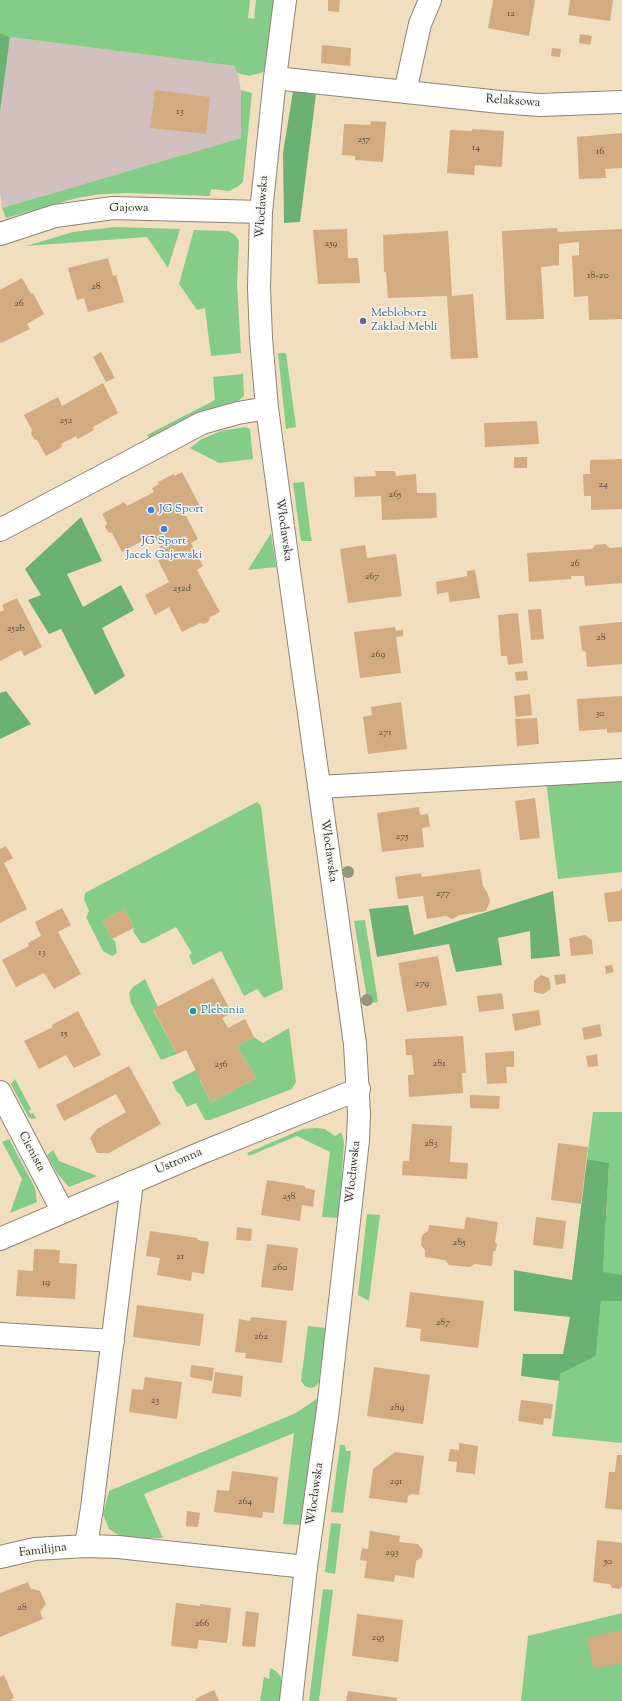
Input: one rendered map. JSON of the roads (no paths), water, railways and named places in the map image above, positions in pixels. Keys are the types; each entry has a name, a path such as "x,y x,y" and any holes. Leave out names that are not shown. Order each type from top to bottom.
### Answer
{"street":[{"name":"Włocławska","path":"285,0 261,212 259,312 267,408 355,1044 359,1088 358,1140 328,1409 306,1567 291,1701"},
{"path":"405,92 420,24 430,0"},
{"name":"Relaksowa","path":"275,78 540,105 622,102"},
{"name":"Gajowa","path":"0,234 54,216 112,208 261,212"},
{"path":"0,530 202,423 238,413 267,408"},
{"path":"319,787 622,770"},
{"name":"Ustronna","path":"0,1239 132,1182 359,1088"},
{"name":"Cienista","path":"0,1092 63,1212"},
{"path":"86,1546 132,1182"},
{"path":"0,1334 112,1341"},
{"name":"Familijna","path":"0,1557 35,1549 86,1546 118,1547 306,1567"}],"place":[{"name":"Meblobor2 Zakład Mebli","path":"363,321"},
{"name":"JG Sport","path":"151,510"},
{"name":"JG Sport Jacek Gajewski","path":"164,529"},
{"name":"Plebania","path":"193,1011"}]}
